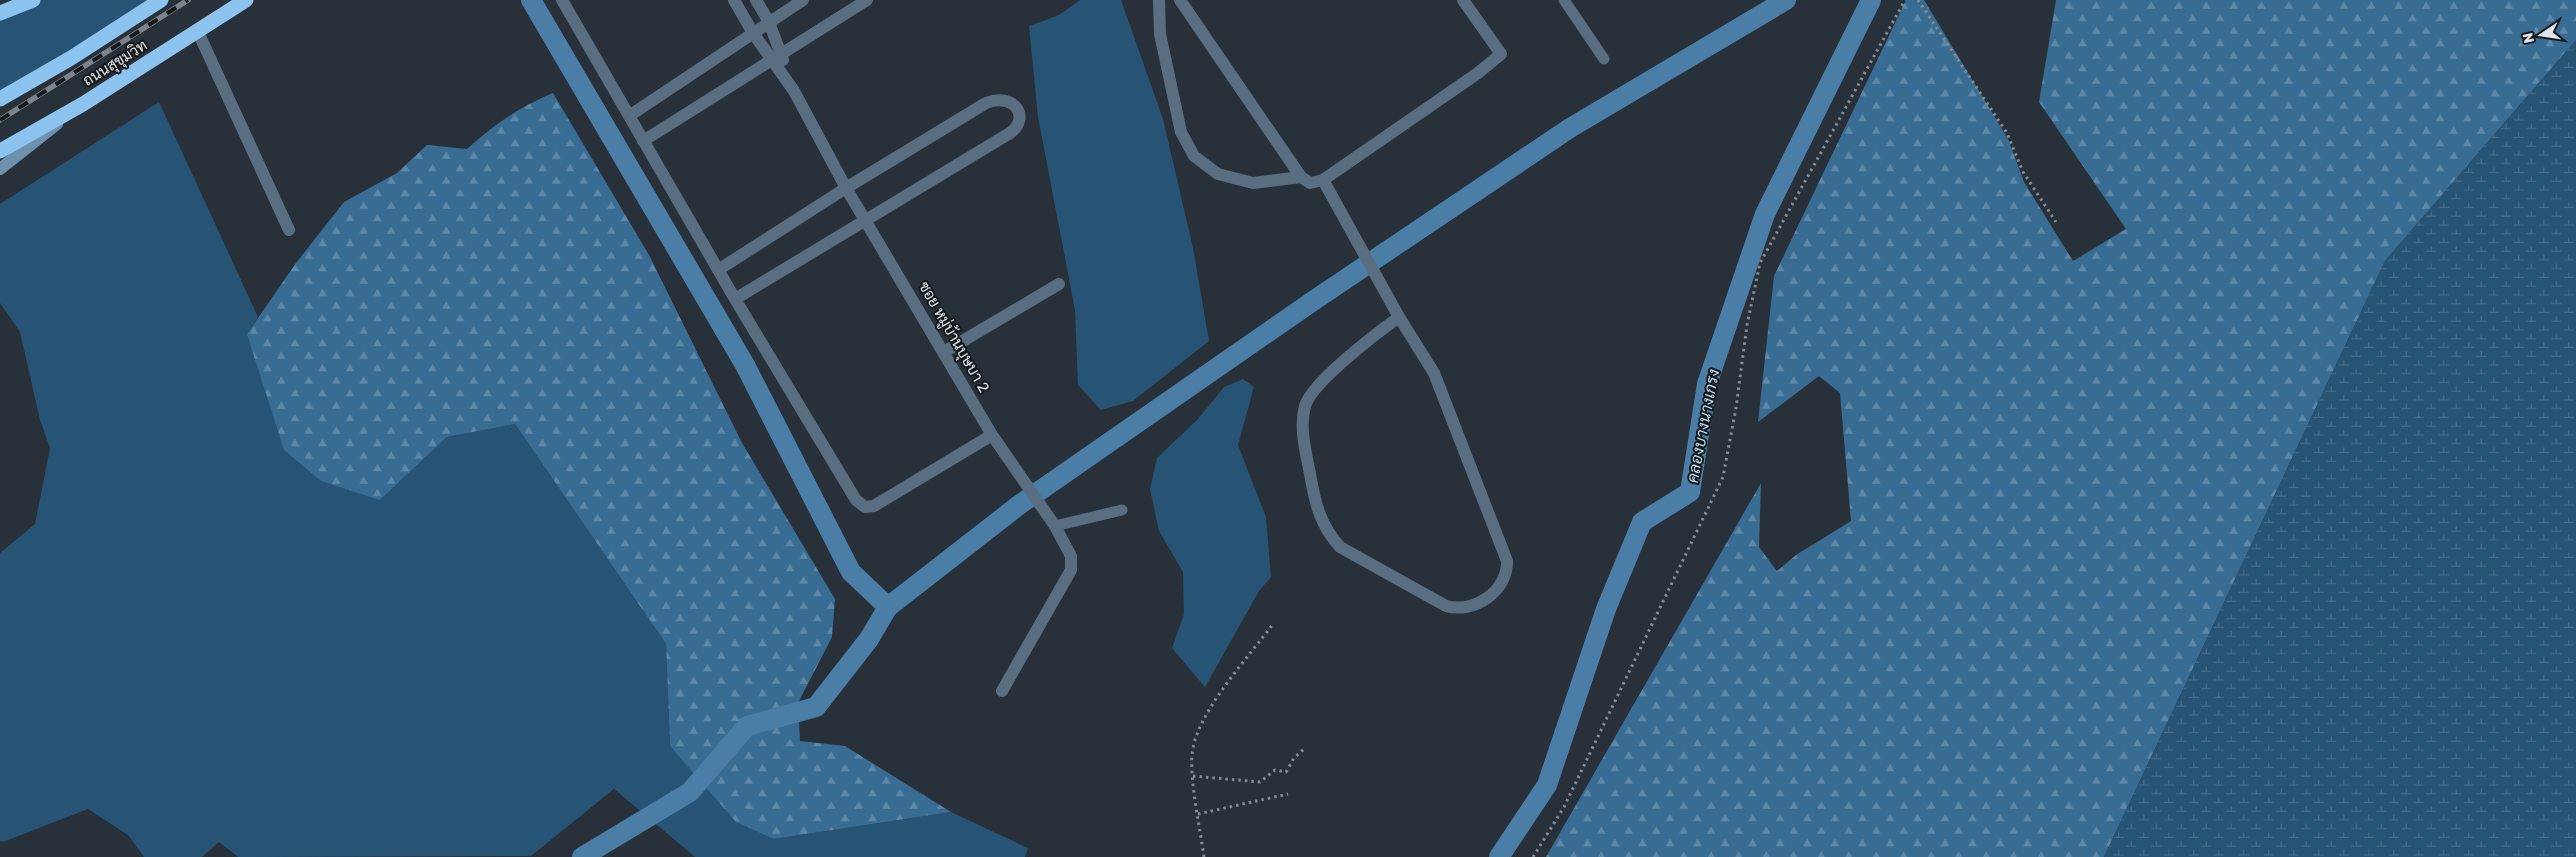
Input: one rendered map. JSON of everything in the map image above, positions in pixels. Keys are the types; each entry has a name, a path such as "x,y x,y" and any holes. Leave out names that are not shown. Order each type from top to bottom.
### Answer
{"highway":[{"path":"0,13 33,0"},
{"name":"ถนนสุขุมวิท","path":"0,100 71,58 161,0"},
{"name":"ถนนสุขุมวิท","path":"0,151 83,104 246,0"}],"main road":[{"path":"0,169 83,104"}],"street":[{"path":"562,0 735,299 856,500 865,507 874,506 992,435"},
{"name":"ซอย หมู่บ้านบุษบา 2","path":"734,0 753,33 776,56 846,188 992,435 1043,507 1071,556 1071,570 1002,691"},
{"path":"756,0 769,22 776,56"},
{"path":"629,116 803,0"},
{"path":"644,141 867,0"},
{"path":"1158,0 1160,34 1181,132 1194,156 1218,174 1253,183 1301,177"},
{"path":"1180,0 1301,177 1310,183 1323,180 1478,73 1501,54 1462,0"},
{"path":"198,32 288,230"},
{"path":"718,270 846,188 986,103 998,99 1009,101 1018,110 1019,120 1016,128 735,299"},
{"path":"1323,180 1399,317 1434,373 1507,561 1508,574 1502,584 1490,596 1456,609 1429,598 1340,547 1329,535 1319,518 1303,441 1305,404 1352,352 1399,317"},
{"path":"944,352 1059,284"}],"lane":[{"path":"1564,0 1604,59"},
{"path":"1055,526 1122,510"}],"path":[{"path":"1532,857 1564,807 1723,477 1736,408 1746,325 1760,263 1905,0"},
{"path":"1918,0 2008,133 2024,172 2056,222"},
{"path":"1204,857 1193,776 1192,754 1196,730 1273,624"},
{"path":"1193,776 1260,782 1275,770 1286,772 1294,758 1304,748"},
{"path":"1198,814 1288,794"}],"green space":[{"path":"33,0 161,0 0,99 0,13"},
{"path":"1080,0 1121,0 1163,119 1193,248 1209,341 1133,401 1101,410 1078,385 1075,310 1038,117 1029,26 1059,15"},
{"path":"1906,0 1924,0 2008,139 2024,182 2073,261 2126,229 2039,102 2056,0 2576,0 2576,40 2385,261 2104,857 1546,857 1761,483 1759,547 1777,571 1796,555 1851,521 1840,393 1819,376 1758,422 1774,276"},
{"path":"2576,40 2576,857 2104,857 2385,261"},
{"path":"553,93 649,255 742,443 835,599 832,637 798,703 800,741 845,746 951,812 774,839 736,822 670,746 666,644 515,424 447,437 380,500 321,481 284,450 247,334 296,263 344,202 397,173 427,145 467,149 508,117 529,104"},
{"path":"159,102 258,317 247,334 380,500 447,437 515,424 666,644 670,746 774,839 951,812 1028,848 1025,857 695,857 614,789 531,856 238,857 219,842 202,857 144,857 128,835 88,809 3,842 0,841 0,553 35,524 50,448 40,420 20,332 0,303 0,204"},
{"path":"1243,379 1254,387 1238,445 1266,517 1271,577 1259,591 1205,687 1172,648 1184,614 1183,572 1159,531 1150,489 1157,458 1198,419 1224,387"}],"waterway":[{"path":"531,0 745,365 851,572 888,607"},
{"path":"582,857 690,792 747,726 816,707 869,639 888,607 1019,505 1313,301 1570,128 1786,0"},
{"name":"คลองบางนางเกรง","path":"1499,857 1547,785 1606,609 1642,522 1690,492 1707,384 1765,214 1871,0"}],"railway":[{"path":"0,120 188,0"}]}
